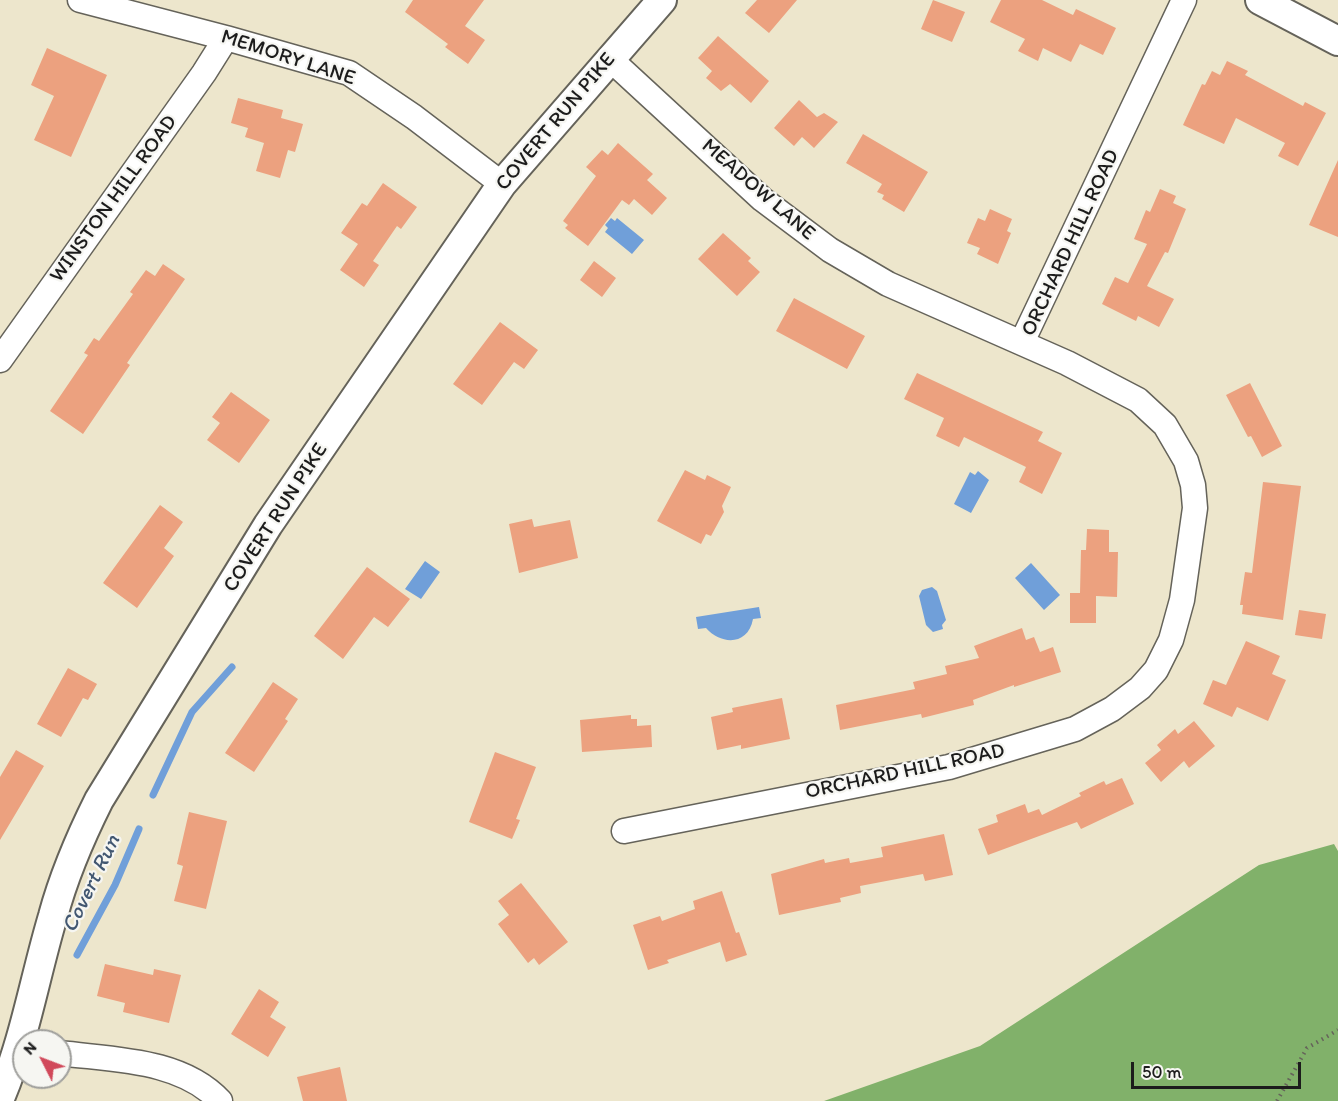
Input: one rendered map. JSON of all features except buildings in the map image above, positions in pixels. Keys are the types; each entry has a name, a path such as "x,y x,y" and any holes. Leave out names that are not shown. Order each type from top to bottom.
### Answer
{"street":[{"name":"MEMORY LANE","path":"80,0 226,38 349,74 422,122 502,184"},
{"name":"COVERT RUN PIKE","path":"26,1029 53,915 75,848 99,800 268,525 502,184 609,58 662,0"},
{"name":"ORCHARD HILL ROAD","path":"624,831 941,768 999,754 1075,729 1112,709 1140,688 1156,670 1171,640 1186,580 1195,508 1190,471 1165,425 1138,400 1022,342 1184,0"},
{"path":"1260,0 1338,41"},
{"name":"WINSTON HILL ROAD","path":"0,360 204,73 226,38"},
{"name":"MEADOW LANE","path":"609,58 762,199 830,250 888,284 1022,342"},
{"path":"72,1055 157,1066 198,1084 220,1101"},
{"name":"COVERT RUN PIKE","path":"0,1098 12,1069"}],"path":[{"path":"1277,1101 1307,1048 1338,1030"}],"green space":[{"path":"1334,844 1338,851 1338,1101 824,1101 980,1046 1259,865"}],"water":[{"path":"611,218 615,221 617,218 644,240 632,254 605,232 608,228 605,225"},
{"path":"978,471 989,480 971,513 954,504 970,472 975,475"},
{"path":"425,561 440,572 421,599 405,589"},
{"path":"1031,563 1060,595 1044,610 1015,578"},
{"path":"932,587 937,591 946,620 942,625 943,629 933,632 926,625 919,596 922,590"},
{"path":"759,607 761,618 753,619 746,634 740,638 726,640 712,634 706,628 698,629 696,617"}],"waterway":[{"name":"Covert Run","path":"153,795 192,712 232,667"},
{"name":"Covert Run","path":"77,955 115,885 139,829"}]}
